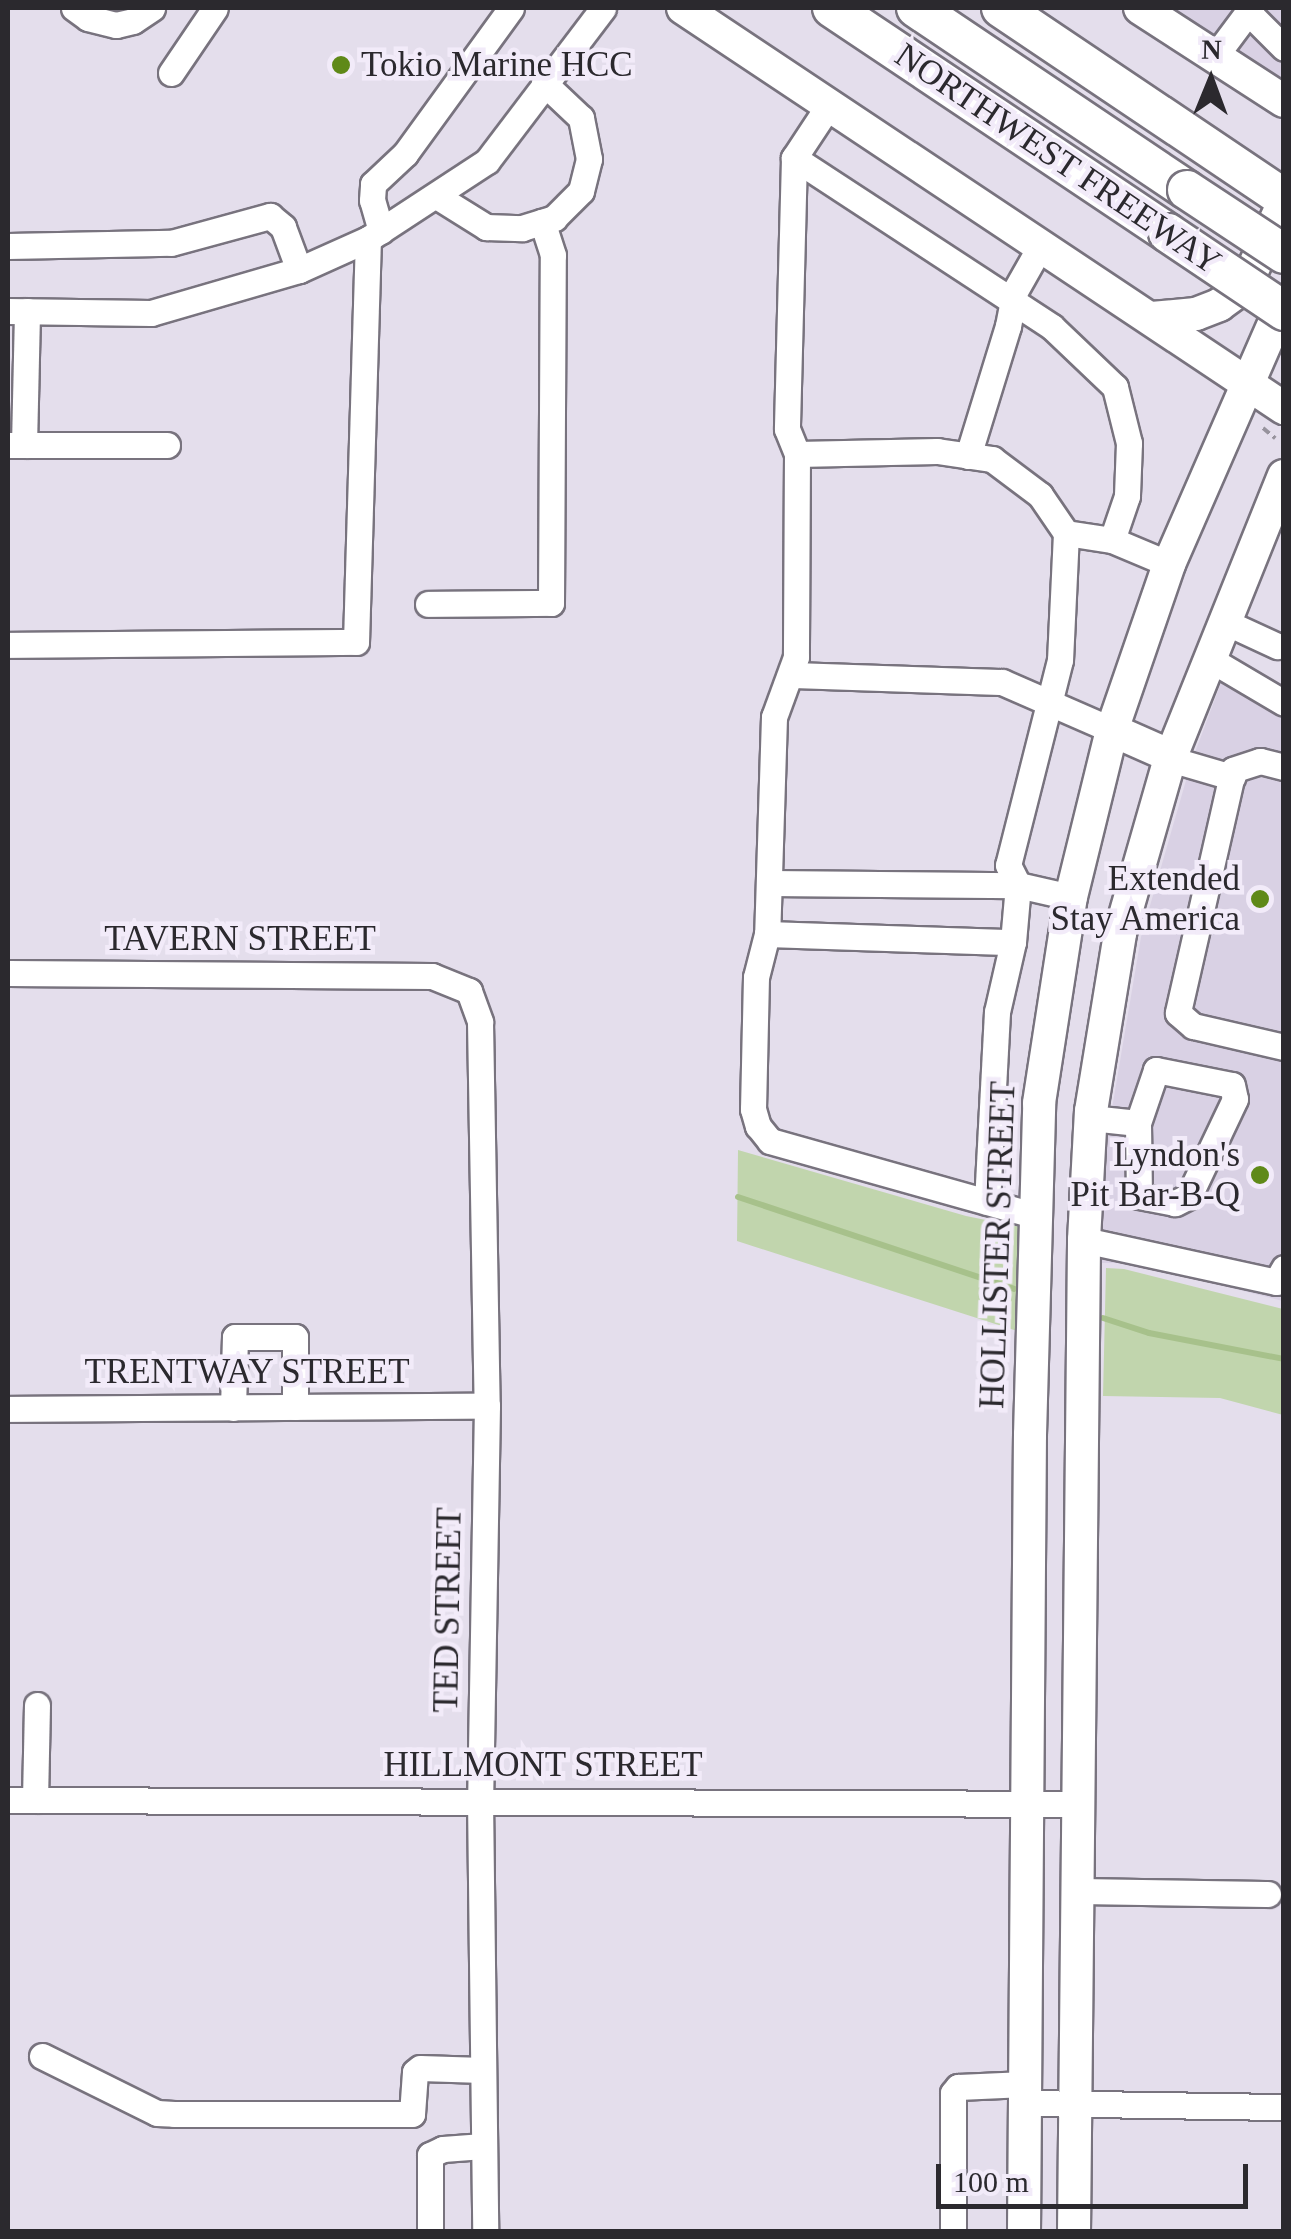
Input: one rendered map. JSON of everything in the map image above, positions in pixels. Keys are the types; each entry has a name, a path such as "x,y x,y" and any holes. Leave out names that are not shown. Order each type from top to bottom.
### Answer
{"highway":[{"name":"NORTHWEST FREEWAY","path":"832,8 1284,311"},
{"path":"916,8 1284,254"},
{"path":"1001,8 1284,200"}],"main road":[{"path":"683,8 1284,408"},
{"path":"1140,8 1284,101"},
{"path":"1254,82 1284,119"},
{"path":"1152,318 1196,314 1220,305 1245,286 1284,200"},
{"name":"HOLLISTER STREET","path":"1024,2232 1033,1215 1039,1103 1071,897 1112,730 1168,564 1284,302"},
{"path":"1074,2232 1084,1240 1091,1118 1120,932 1171,758 1223,620 1284,476"},
{"path":"1112,730 1171,758"}],"street":[{"path":"74,8 88,18 116,25 133,21 152,8"},
{"path":"171,73 214,8"},
{"path":"8,645 356,642 375,235 373,184 405,154 512,8"},
{"path":"167,445 16,445 17,311 152,312 299,270 375,235 438,197 487,161 603,8"},
{"path":"1216,55 1249,9 1284,48"},
{"path":"438,197 486,227 522,228 554,218 582,191 589,159 581,118 544,82"},
{"path":"829,105 794,158 787,429 798,454 796,657 774,717 768,934 756,977 754,1109 758,1126 770,1142 1033,1215"},
{"path":"794,158 1052,327 1115,387 1129,443 1127,496 1112,540"},
{"path":"8,246 171,243 270,216 284,228 299,270"},
{"path":"428,604 551,602 553,255 542,222"},
{"path":"968,456 1012,302 1041,245"},
{"path":"798,454 849,450 992,459 1040,495 1066,533 1060,660 1008,864 1018,885 1013,942 997,1012 988,1202"},
{"path":"1066,533 1112,540 1168,564"},
{"path":"1223,620 1281,647"},
{"path":"1208,658 1284,703"},
{"path":"791,675 978,678 1002,682 1112,730"},
{"path":"1171,758 1232,777"},
{"path":"1284,767 1260,761 1244,763 1233,770 1178,1014 1193,1026 1284,1048"},
{"path":"769,883 1018,885 1071,897"},
{"path":"768,934 1013,942"},
{"name":"TAVERN STREET","path":"8,973 432,976 469,991"},
{"name":"TED STREET","path":"469,991 480,1022 487,1406 480,1799 484,2232"},
{"path":"1156,1070 1232,1085 1235,1099 1190,1196 1174,1203 1139,1196 1138,1123 1156,1070"},
{"path":"994,1100 1039,1103"},
{"path":"1091,1118 1138,1123"},
{"path":"1084,1240 1281,1278"},
{"path":"233,1408 235,1337 295,1338 296,1407"},
{"name":"TRENTWAY STREET","path":"8,1408 487,1406"},
{"path":"36,1800 37,1705"},
{"name":"HILLMONT STREET","path":"8,1800 1078,1804"},
{"path":"1077,1891 1268,1894"},
{"path":"42,2056 158,2113 412,2114"},
{"path":"430,2232 430,2155 418,2140 412,2114 415,2072 420,2068 483,2070"},
{"path":"953,2232 953,2093 958,2086 1075,2103 1284,2106"},
{"path":"430,2155 443,2149 484,2146"}],"shaded area":[{"path":"1170,8 1283,8 1283,87 1262,72"},
{"path":"1215,669 1283,691 1283,1301 1133,1263 1095,1263 1095,1209 1141,937 1191,763 1221,683"}],"green space":[{"path":"738,1150 966,1216 1020,1227 1020,1332 737,1241"},
{"path":"1106,1268 1124,1269 1283,1309 1283,1415 1220,1398 1103,1396"}],"waterway":[{"path":"738,1197 1014,1289"},
{"path":"1103,1318 1149,1333 1284,1359"}],"place":[{"name":"Tokio Marine HCC","path":"341,65"},
{"name":"Extended Stay America","path":"1260,899"},
{"name":"Lyndon's Pit Bar-B-Q","path":"1260,1175"}]}
